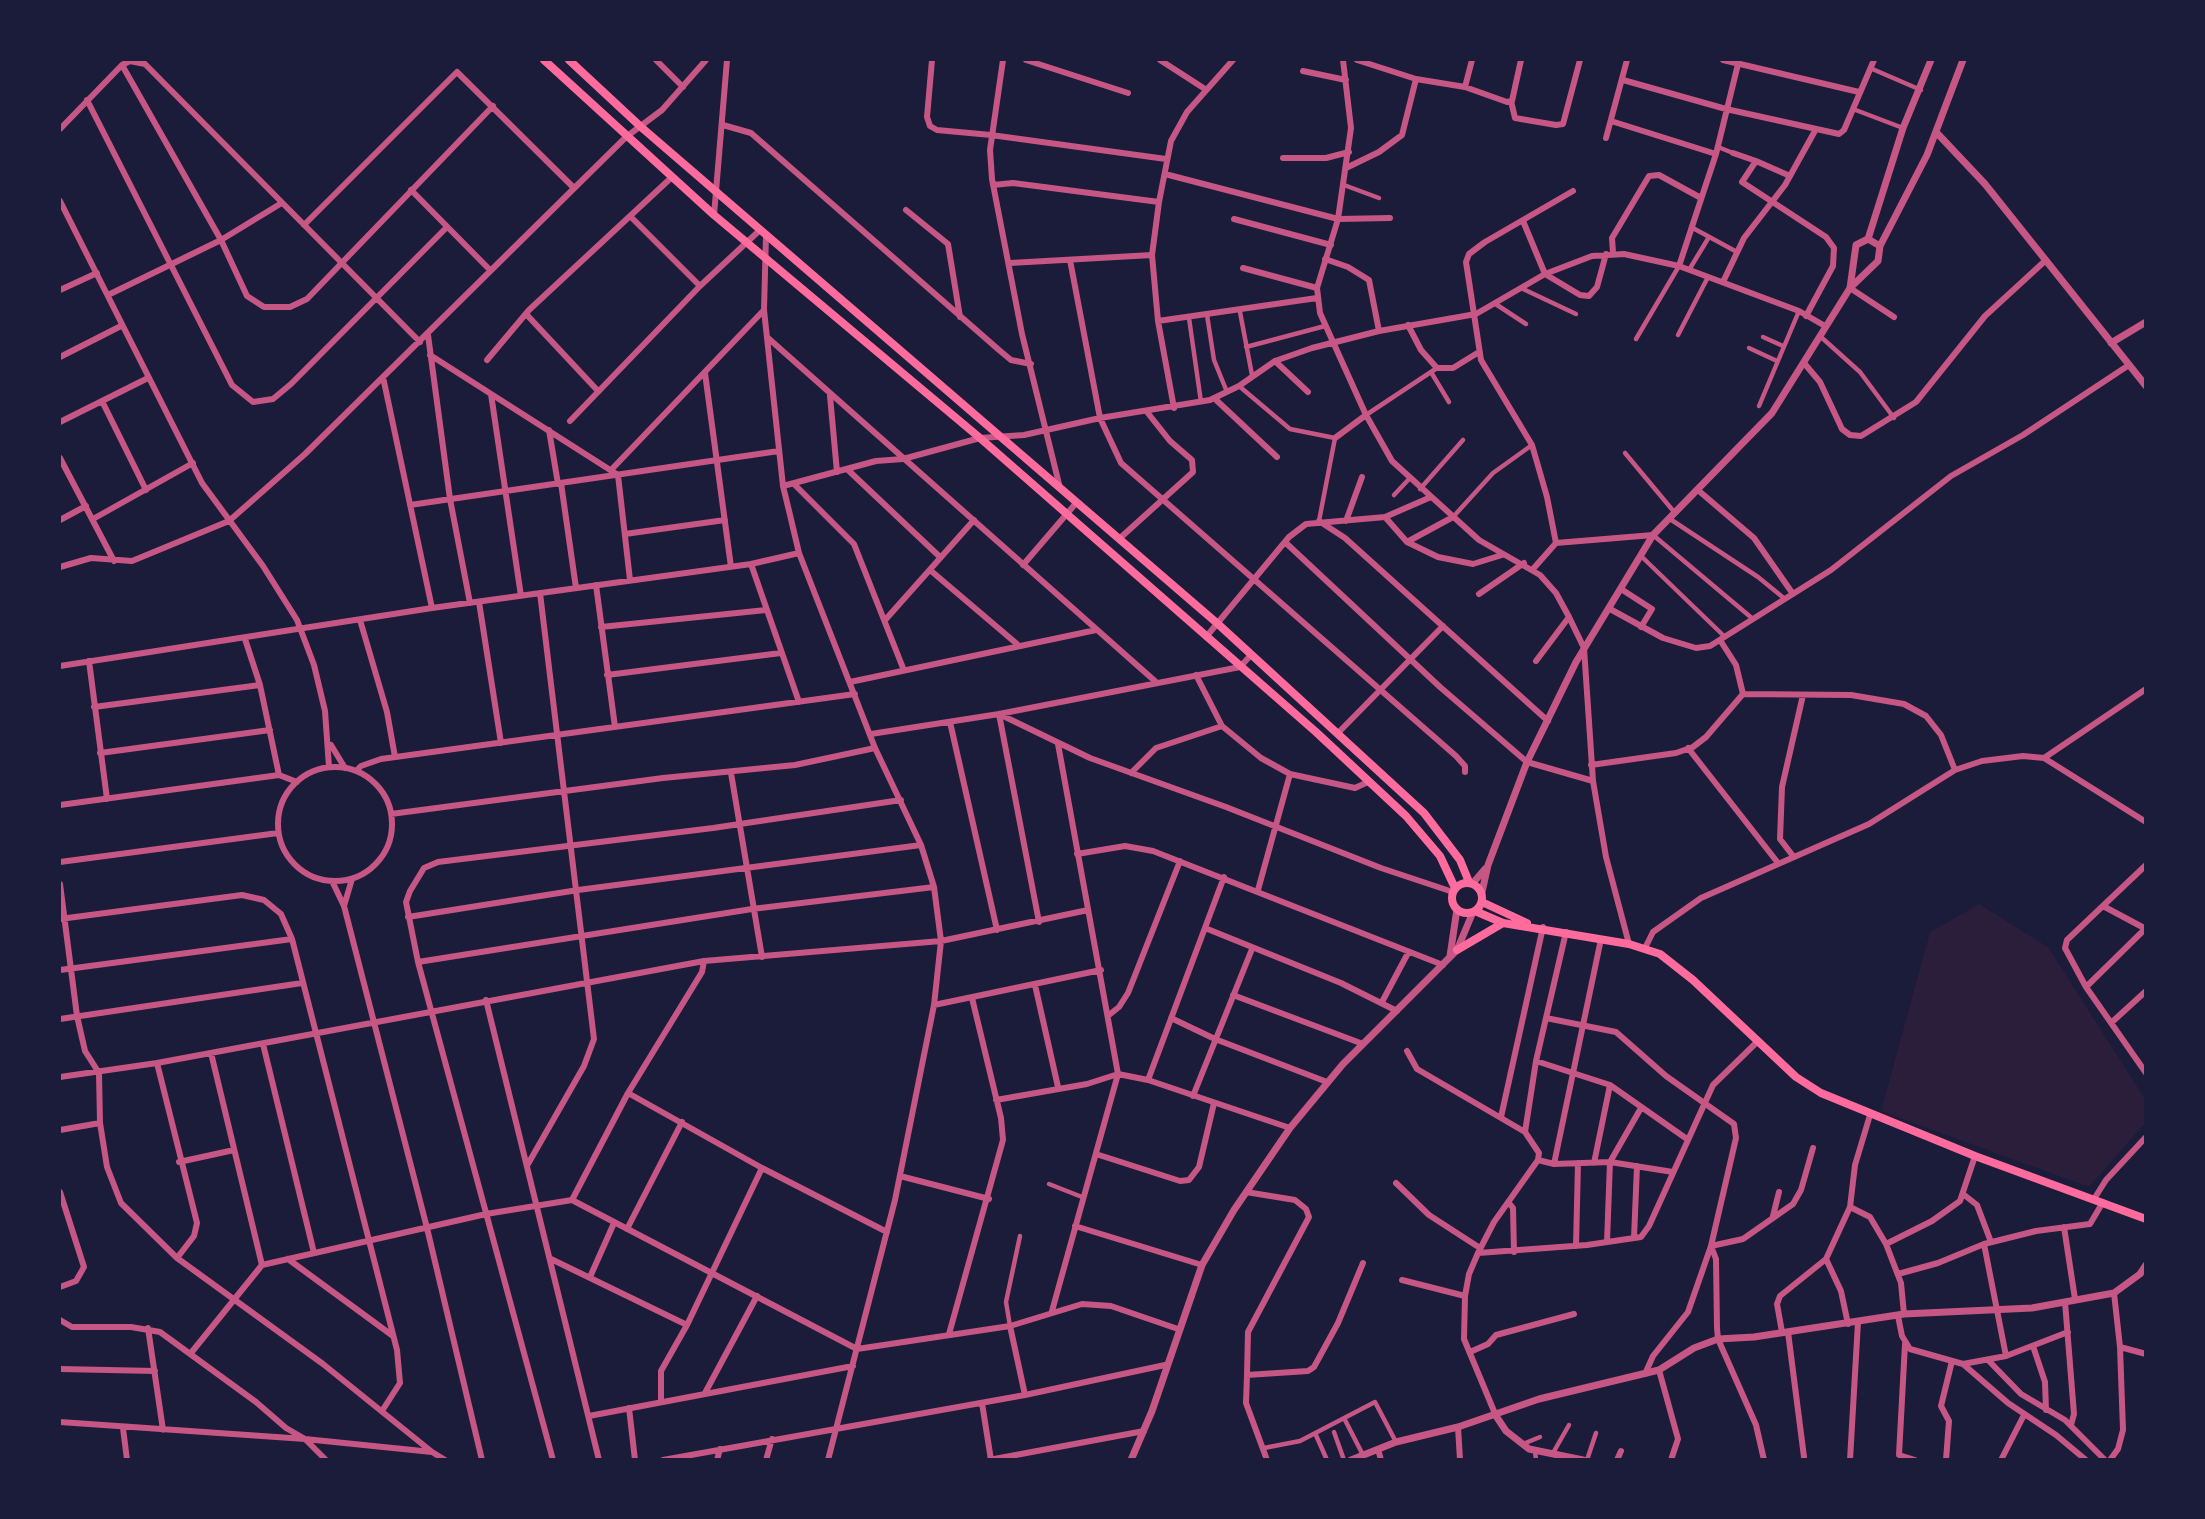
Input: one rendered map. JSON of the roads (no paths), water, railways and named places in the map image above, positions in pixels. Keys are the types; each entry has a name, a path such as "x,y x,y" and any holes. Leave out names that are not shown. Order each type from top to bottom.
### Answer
{"main road":[{"path":"544,60 714,215 980,439 1368,782 1426,839 1448,869 1454,890 1452,901 1457,909 1503,923 1543,927 1629,944 1660,954 1693,980 1796,1077 1821,1093 1975,1156 2146,1219"},
{"path":"569,60 641,127 1218,624 1441,832 1482,897 1529,925"},
{"path":"1454,890 1471,883"},
{"path":"1474,912 1482,897"},
{"path":"1453,953 1503,923"}],"street":[{"path":"656,60 683,87"},
{"path":"60,566 91,558 132,561 229,521 305,454 626,136 641,127 683,87 706,60"},
{"path":"714,215 727,60"},
{"path":"932,60 927,104 930,125 947,132 991,135 1166,159"},
{"path":"1003,60 991,135 993,185 1060,488"},
{"path":"1026,60 1128,93"},
{"path":"1160,60 1205,89"},
{"path":"1174,408 1158,321 1152,254 1166,159 1171,141 1187,112 1233,60"},
{"path":"1343,60 1351,128 1338,219 1317,288 1325,326 1385,451 1409,479 1453,517 1502,555 1524,563 1540,575 1556,593 1569,617 1584,648 1593,781 1606,857 1629,944"},
{"path":"1357,60 1416,79 1465,87 1511,101"},
{"path":"1465,87 1472,60"},
{"path":"1521,60 1511,101 1515,118 1556,125 1563,124 1565,119 1580,60"},
{"path":"1606,138 1627,60"},
{"path":"1723,60 1859,92"},
{"path":"1623,80 1727,109 1833,133 1844,131 1874,60"},
{"path":"1850,288 1856,245 1868,239 1903,128 1931,60"},
{"path":"1482,897 1488,865 1527,762 1584,648 1653,535 1699,491 1772,413 1850,288 1880,258 1880,246 1936,132 1963,60"},
{"path":"60,129 122,65 130,61 145,64 280,204 420,342"},
{"path":"1636,339 1679,266 1717,150 1738,62"},
{"path":"122,65 221,240 247,296 264,307 290,307 307,299 493,106"},
{"path":"1870,68 1920,90"},
{"path":"1303,71 1346,80"},
{"path":"304,225 453,74 459,73 574,188"},
{"path":"1346,168 1379,152 1402,135 1416,79"},
{"path":"87,100 232,385 253,401 272,399 282,391 447,227"},
{"path":"1852,108 1903,128"},
{"path":"1611,121 1733,153 1790,176"},
{"path":"723,125 742,129 756,138 1011,360 1031,364"},
{"path":"1723,282 1753,225 1773,203 1816,130"},
{"path":"1936,132 1984,184 2146,386"},
{"path":"1283,158 1326,158 1349,152"},
{"path":"1756,161 1742,182 1826,237 1834,248 1833,265 1806,316"},
{"path":"1165,174 1338,219 1390,218"},
{"path":"1523,221 1545,274 1564,287 1588,296 1597,287 1612,238 1649,176 1659,175 1701,198"},
{"path":"487,360 527,315 672,177"},
{"path":"993,185 1013,183 1159,202"},
{"path":"1344,185 1379,198"},
{"path":"411,190 490,270"},
{"path":"1556,543 1542,473 1532,445 1486,369 1479,352 1476,314 1466,266 1468,256 1485,242 1573,191"},
{"path":"60,201 202,483 281,594 299,629 314,665 330,744 330,768"},
{"path":"108,295 221,240 280,204"},
{"path":"906,210 947,244 960,317"},
{"path":"631,217 701,286"},
{"path":"1234,219 1331,245"},
{"path":"1690,227 1737,252"},
{"path":"570,421 701,286 763,232"},
{"path":"763,232 764,310 779,451 783,486 799,553 876,748 921,845 934,887 941,941 934,1005 900,1176 828,1460"},
{"path":"1689,270 1709,237"},
{"path":"1868,239 1880,246"},
{"path":"1010,263 1152,254"},
{"path":"783,486 876,461 903,459 980,439 1047,431 1100,418 1200,402 1228,393 1275,362 1378,331 1476,314 1545,274 1585,258 1609,254 1679,266 1709,276 1799,311 1825,326"},
{"path":"1856,258 1864,265 1871,265"},
{"path":"1325,259 1348,267 1369,280 1378,331"},
{"path":"1070,260 1100,418 1121,463 1162,502 1255,578 1338,656 1461,760 1465,772"},
{"path":"1804,363 1820,382 1837,422 1850,435 1861,436 1894,418 1926,392 1985,316 2046,260"},
{"path":"1244,268 1317,288"},
{"path":"60,290 97,273"},
{"path":"1678,335 1709,276"},
{"path":"1520,288 1576,314"},
{"path":"1850,288 1894,317"},
{"path":"1158,321 1240,312 1317,298"},
{"path":"1493,303 1526,324"},
{"path":"612,469 764,310"},
{"path":"1759,405 1799,311"},
{"path":"1240,312 1252,375"},
{"path":"527,315 598,391"},
{"path":"1207,315 1214,360 1228,393"},
{"path":"1189,318 1200,402"},
{"path":"2111,343 2146,322"},
{"path":"1408,325 1449,402"},
{"path":"60,357 121,326"},
{"path":"1246,347 1325,326"},
{"path":"428,335 450,499 470,603"},
{"path":"1820,336 1860,372 1894,418"},
{"path":"1763,337 1783,346"},
{"path":"768,338 830,396 1156,682"},
{"path":"1749,348 1777,361"},
{"path":"1319,521 1335,438 1434,370 1452,368 1479,352"},
{"path":"430,355 618,475 630,580"},
{"path":"1275,362 1308,392"},
{"path":"1610,609 1641,627 1696,648 1710,646 1831,570 1951,476 2023,435 2129,365"},
{"path":"705,373 731,567"},
{"path":"383,377 432,608"},
{"path":"60,422 148,378"},
{"path":"1239,386 1290,429 1335,438"},
{"path":"491,394 521,596"},
{"path":"830,396 837,472"},
{"path":"1214,398 1277,457"},
{"path":"102,401 146,489"},
{"path":"1119,539 1190,477 1194,467 1192,460 1170,440 1147,412"},
{"path":"549,430 576,588"},
{"path":"1420,489 1463,440"},
{"path":"1407,542 1453,517 1493,473 1532,445"},
{"path":"410,505 779,451"},
{"path":"1625,453 1673,516 1785,599"},
{"path":"60,457 62,467 86,506 114,561"},
{"path":"93,519 193,463"},
{"path":"848,470 940,557"},
{"path":"1346,521 1362,477"},
{"path":"1394,495 1409,479"},
{"path":"794,484 850,536 863,559 903,668"},
{"path":"1699,491 1754,538 1793,594"},
{"path":"1206,637 1299,527 1319,521 1385,517 1431,497"},
{"path":"1023,565 1077,502"},
{"path":"60,520 86,506"},
{"path":"1385,517 1407,542 1438,558 1458,563 1483,562 1502,555"},
{"path":"625,534 725,520"},
{"path":"886,619 974,520"},
{"path":"1319,521 1345,538 1548,721"},
{"path":"1532,569 1556,543 1653,535 1753,619"},
{"path":"1286,543 1527,762 1593,781"},
{"path":"60,666 432,608 751,564 799,553"},
{"path":"1641,556 1723,638 1736,665 1742,694"},
{"path":"1479,594 1524,563"},
{"path":"751,564 799,702"},
{"path":"930,570 1017,644"},
{"path":"596,584 615,727"},
{"path":"1621,589 1652,609 1641,627"},
{"path":"528,1164 592,1049 590,983 540,593"},
{"path":"480,602 500,743"},
{"path":"601,627 766,610"},
{"path":"1536,661 1569,617"},
{"path":"360,620 387,712 395,757"},
{"path":"1337,734 1443,626"},
{"path":"850,681 1017,644 1096,630"},
{"path":"245,639 260,685 279,775"},
{"path":"607,676 781,653"},
{"path":"871,734 999,714 1241,667 1251,655"},
{"path":"89,661 107,799"},
{"path":"1196,675 1222,726 1261,758 1290,774 1355,788 1368,782"},
{"path":"94,707 260,685"},
{"path":"2044,758 2146,689"},
{"path":"356,771 369,762 395,757 855,694"},
{"path":"1742,694 1877,698 1905,704 1926,716 1941,736 1955,770"},
{"path":"1591,765 1676,753 1688,748 1706,737 1742,694"},
{"path":"1793,856 1780,839 1782,787 1803,695"},
{"path":"999,714 1058,744 1131,773 1381,868 1454,890"},
{"path":"999,714 1039,922"},
{"path":"950,722 997,930"},
{"path":"1131,773 1156,748 1222,726"},
{"path":"100,753 270,730"},
{"path":"330,744 345,768"},
{"path":"1052,1311 1118,1074 1058,744"},
{"path":"391,814 565,791 731,774 795,765 876,748"},
{"path":"1688,748 1778,863"},
{"path":"1645,948 1653,932 1701,898 1869,824 1955,770 1982,761 2023,756 2044,758 2146,822"},
{"path":"345,768 356,771 379,789 391,814 390,838 386,849 372,867 352,879 332,881 303,872 283,848 278,833 281,805 296,782 312,772 345,768"},
{"path":"731,774 762,957"},
{"path":"1258,890 1278,827 1290,774"},
{"path":"60,805 279,775 296,782"},
{"path":"552,1460 418,962 405,902 410,891 424,868 430,864 713,828 740,822 792,818 901,800"},
{"path":"60,862 278,833"},
{"path":"408,917 578,890 921,845"},
{"path":"1077,854 1125,846 1180,860 1443,965"},
{"path":"1109,1015 1123,1003 1128,993 1180,860"},
{"path":"1471,883 1488,865"},
{"path":"2144,869 2066,944 2065,953 2145,1070"},
{"path":"1148,1080 1224,877"},
{"path":"344,906 352,879"},
{"path":"332,881 344,906 427,1228 482,1460"},
{"path":"60,884 76,1017 85,1051 99,1073 100,1123 113,1189 121,1203 177,1258 445,1460"},
{"path":"418,962 752,909 934,887"},
{"path":"62,918 249,895 276,908 292,939 393,1336 401,1376 398,1389 382,1410"},
{"path":"2086,987 2145,929 2103,906"},
{"path":"1453,953 1457,909"},
{"path":"60,1077 99,1073 263,1044 704,961 941,941 1088,910"},
{"path":"1131,1460 1144,1431 1202,1265 1246,1192 1290,1128 1327,1082 1453,953 1474,912"},
{"path":"1501,1117 1543,927"},
{"path":"1205,928 1382,1002 1397,1012"},
{"path":"1525,1132 1536,1061 1566,932"},
{"path":"60,970 292,939"},
{"path":"1553,1164 1601,939"},
{"path":"1194,1096 1252,949"},
{"path":"1382,1002 1408,953"},
{"path":"572,1200 628,1093 702,972 704,961"},
{"path":"934,1005 1101,970"},
{"path":"60,1019 302,983"},
{"path":"1035,985 1058,1087"},
{"path":"2111,1023 2146,991"},
{"path":"1233,995 1363,1044"},
{"path":"949,1334 989,1199 1003,1140 972,998"},
{"path":"486,1000 539,1205 599,1460"},
{"path":"1171,1018 1215,1039 1327,1082"},
{"path":"1545,1018 1616,1032 1734,1124 1736,1130 1724,1203 1688,1312 1653,1356 1645,1374"},
{"path":"1396,1183 1429,1215 1479,1250 1514,1252 1641,1237 1649,1226 1713,1084 1757,1042"},
{"path":"263,1044 314,1253"},
{"path":"1407,1051 1417,1069 1525,1132 1536,1144 1538,1160 1494,1222 1479,1250 1465,1296 1464,1339 1496,1416 1506,1432 1536,1455 1552,1454 1585,1460 1596,1433"},
{"path":"211,1053 262,1265"},
{"path":"1536,1061 1610,1085 1687,1139"},
{"path":"157,1063 179,1162 197,1223 194,1236 177,1258"},
{"path":"996,1100 1096,1082 1118,1074 1148,1080 1290,1128"},
{"path":"1594,1163 1610,1085"},
{"path":"628,1093 762,1168 887,1232"},
{"path":"1096,1154 1180,1181 1189,1180 1199,1167 1214,1103"},
{"path":"1607,1242 1610,1162 1641,1108"},
{"path":"1804,1457 1785,1332 1777,1304 1780,1296 1826,1259 1850,1207 1855,1165 1870,1115"},
{"path":"627,1229 682,1122"},
{"path":"60,1130 100,1123"},
{"path":"2094,1199 2106,1180 2146,1137"},
{"path":"1711,1246 1743,1239 1793,1204 1814,1149"},
{"path":"179,1162 234,1150"},
{"path":"1886,1244 1932,1222 1960,1201 1975,1156"},
{"path":"1538,1160 1553,1164 1610,1162 1673,1172"},
{"path":"1576,1246 1578,1163"},
{"path":"1634,1238 1637,1166"},
{"path":"661,1401 662,1371 713,1273 762,1168"},
{"path":"900,1176 989,1199"},
{"path":"1049,1184 1082,1197"},
{"path":"60,1192 84,1268 76,1281 60,1287"},
{"path":"1246,1192 1295,1200 1306,1209 1308,1217 1248,1332 1246,1403 1267,1460"},
{"path":"1773,1216 1779,1192"},
{"path":"1963,1194 1977,1205 1987,1243 2006,1356"},
{"path":"191,1353 262,1265 486,1214 572,1200 857,1349 1010,1326 1052,1311 1096,1303 1141,1315 1178,1329"},
{"path":"1898,1274 1938,1263 1987,1243 2091,1224 2104,1202"},
{"path":"1509,1203 1513,1208 1514,1252"},
{"path":"1850,1207 1870,1217 1886,1244 1898,1274 1905,1344 1899,1455 1915,1460"},
{"path":"590,1277 614,1223"},
{"path":"1075,1226 1202,1265"},
{"path":"2064,1227 2075,1299"},
{"path":"1020,1236 1006,1302 1025,1395"},
{"path":"1711,1246 1716,1259 1718,1339 1756,1425 1764,1460"},
{"path":"288,1259 393,1336"},
{"path":"551,1259 687,1325"},
{"path":"1826,1259 1842,1291 1848,1324"},
{"path":"1247,1375 1308,1371 1314,1367 1338,1322 1363,1263"},
{"path":"1351,1460 1396,1442 1496,1416 1539,1399 1659,1370 1694,1348 1718,1339 1901,1315 2032,1308 2114,1293 2140,1274 2146,1265"},
{"path":"1402,1280 1465,1296"},
{"path":"2110,1460 2118,1449 2123,1430 2120,1347 2114,1293"},
{"path":"705,1393 757,1296"},
{"path":"2065,1302 2074,1414 2071,1425"},
{"path":"1470,1352 1488,1345 1496,1335 1574,1314"},
{"path":"60,1320 72,1327 148,1328 160,1332 286,1428 305,1439 326,1460"},
{"path":"1850,1460 1858,1322"},
{"path":"148,1328 163,1430"},
{"path":"1905,1344 1920,1354 1964,1364 2006,1356 2068,1332"},
{"path":"2034,1346 2045,1382 2046,1410"},
{"path":"2120,1347 2146,1354"},
{"path":"1988,1360 2010,1384 2071,1425 2105,1460"},
{"path":"1947,1460 1949,1421 1941,1406 1952,1361"},
{"path":"1964,1364 2024,1415 2056,1435 2085,1460"},
{"path":"663,1460 837,1426 1025,1395 1165,1365"},
{"path":"589,1416 853,1366"},
{"path":"60,1369 155,1371"},
{"path":"1659,1370 1678,1439 1675,1458"},
{"path":"1264,1448 1300,1441 1345,1420 1375,1402 1396,1442"},
{"path":"982,1403 991,1459 1144,1431"},
{"path":"629,1409 635,1460"},
{"path":"2001,1460 2024,1415"},
{"path":"1345,1420 1363,1455"},
{"path":"60,1422 305,1439 432,1452"},
{"path":"1552,1454 1569,1425"},
{"path":"1458,1427 1460,1460"},
{"path":"123,1428 127,1460"},
{"path":"1334,1432 1344,1460"},
{"path":"1315,1433 1326,1460"},
{"path":"1522,1445 1540,1437"},
{"path":"766,1460 772,1439"},
{"path":"717,1460 720,1449"},
{"path":"1378,1449 1381,1460"},
{"path":"1617,1460 1621,1451"}]}
